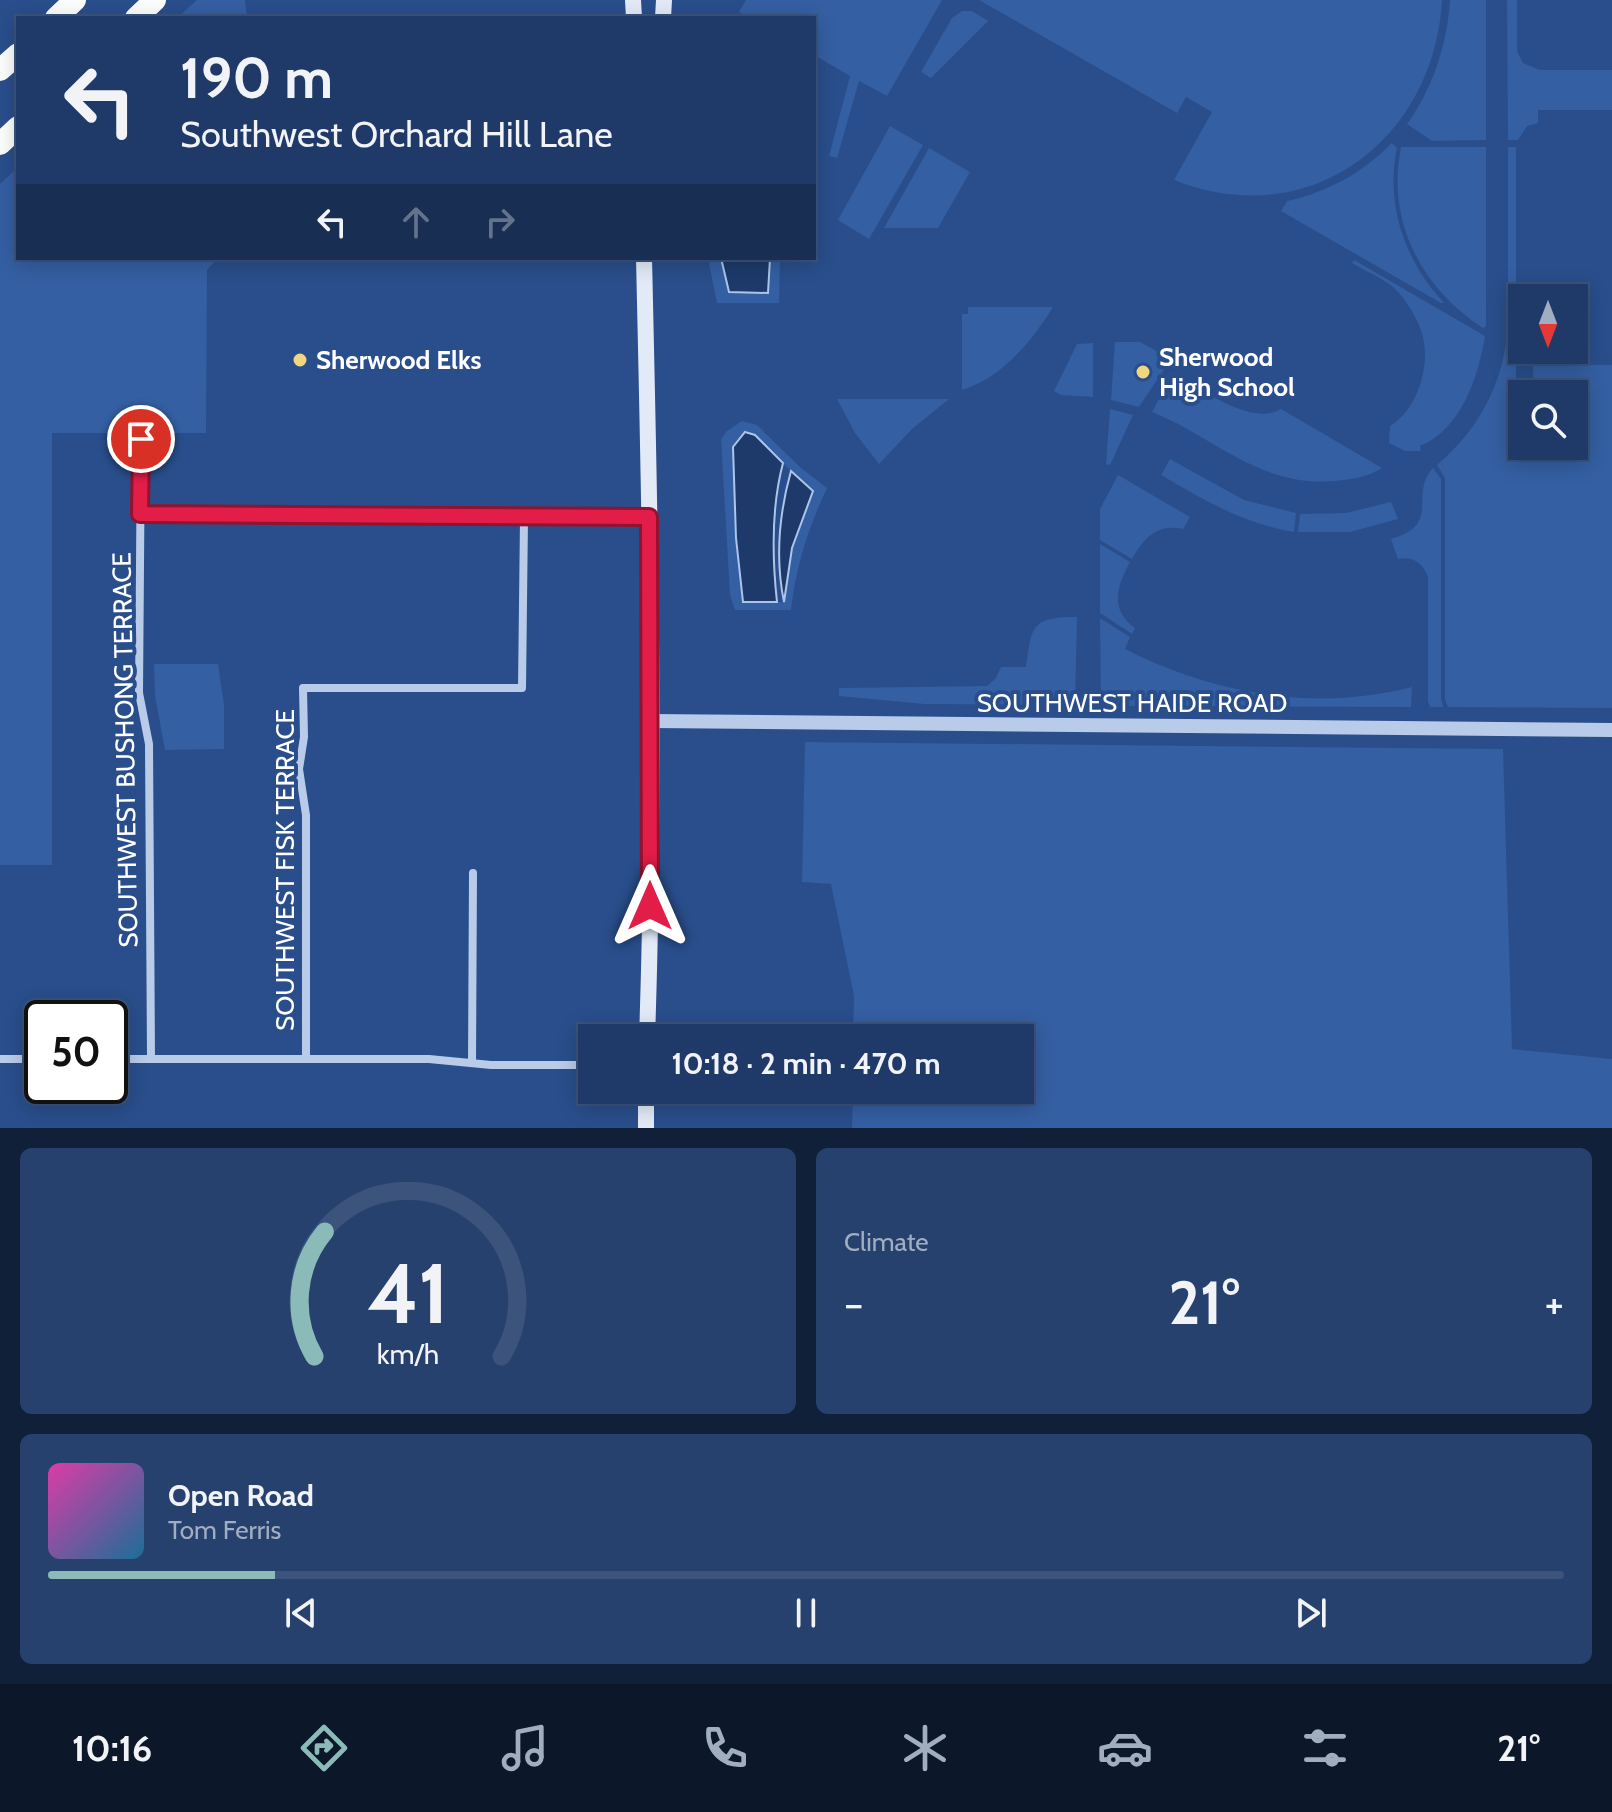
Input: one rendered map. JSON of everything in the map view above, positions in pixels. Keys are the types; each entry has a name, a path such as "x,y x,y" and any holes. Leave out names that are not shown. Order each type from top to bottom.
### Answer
{"highway":[{"path":"58,16 75,0"},
{"path":"138,16 155,0"},
{"path":"0,70 16,56"},
{"path":"0,144 16,129"}],"main road":[{"path":"644,260 651,721 647,1024"},
{"path":"646,1104 646,1128"}],"street":[{"name":"SOUTHWEST BUSHONG TERRACE","path":"141,439 139,693 149,744 151,1059"},
{"path":"140,514 649,517"},
{"name":"SOUTHWEST FISK TERRACE","path":"306,1058 306,815 299,769 304,737 303,688 522,688 524,518"},
{"name":"SOUTHWEST HAIDE ROAD","path":"651,721 1612,730"},
{"path":"472,1063 473,873"},
{"path":"0,1059 24,1059"},
{"path":"128,1059 429,1059 491,1065 578,1065"}],"shaded area":[{"path":"197,0 245,0 247,16 179,16"},
{"path":"746,0 942,0 887,96 859,81 837,158 829,156 850,76 816,56 816,16 746,16 739,12"},
{"path":"979,0 1442,0 1434,50 1416,95 1389,133 1356,163 1316,184 1272,194 1224,194 1174,180 1212,112 1186,97 1177,113"},
{"path":"1450,0 1486,0 1486,140 1432,141 1407,124 1424,96 1437,65 1446,33"},
{"path":"1507,0 1517,0 1517,51 1523,63 1540,70 1612,70 1612,110 1538,110 1538,123 1527,126 1518,140 1508,140"},
{"path":"962,11 972,11 988,21 931,78 921,72 952,18"},
{"path":"890,126 923,145 869,239 838,220"},
{"path":"1392,143 1397,148 1394,190 1401,231 1419,269 1444,303 1281,211 1287,201 1330,187 1356,172"},
{"path":"1401,147 1486,147 1486,326 1483,328 1442,293 1413,250 1399,201"},
{"path":"1508,147 1516,147 1516,284 1508,284"},
{"path":"929,148 970,172 938,228 884,228"},
{"path":"16,169 16,260 216,260 207,270 206,433 52,433 52,865 0,865 0,184"},
{"path":"708,260 780,260 779,303 717,303"},
{"path":"721,260 770,260 768,293 729,292"},
{"path":"1354,260 1485,336 1466,400 1447,428 1420,446 1421,451 1405,451 1389,443 1390,426 1407,411 1422,378 1425,354 1421,330 1399,293 1352,263"},
{"path":"968,307 1053,307 1015,357 990,377 962,390 962,314 968,314"},
{"path":"1508,336 1508,364 1516,364 1516,380 1508,380 1508,460 1588,460 1588,380 1533,380 1533,365 1612,365 1612,708 1448,707 1445,700 1445,478 1437,465 1464,438 1485,407"},
{"path":"1115,342 1140,342 1171,359 1139,407 1111,400"},
{"path":"1093,343 1093,397 1061,395 1054,391 1077,344"},
{"path":"1173,373 1211,396 1241,409 1269,413 1281,409 1382,468 1359,478 1307,481 1282,476 1238,458 1152,412"},
{"path":"837,399 949,399 912,429 879,464 855,433"},
{"path":"1110,409 1133,415 1110,465 1106,464"},
{"path":"742,421 757,425 801,468 827,488 804,548 791,610 735,610 730,595 721,439","holes":["784,464 791,471 781,536 784,602 777,602 773,515"]},
{"path":"745,432 755,435 783,463 776,497 774,532 777,602 743,602 736,538 733,447"},
{"path":"1170,459 1244,500 1296,513 1294,532 1241,517 1161,475"},
{"path":"1433,468 1441,479 1443,707 1430,707 1428,701 1428,577 1417,562 1398,559 1391,539 1407,533 1421,517 1423,488"},
{"path":"791,471 813,491 792,548 784,602 780,536"},
{"path":"1118,475 1190,517 1183,529 1166,528 1152,534 1132,559 1100,540 1100,509"},
{"path":"1391,502 1398,519 1350,532 1298,532 1300,514 1346,513"},
{"path":"1100,544 1130,562 1118,597 1121,613 1135,628 1132,634 1100,613"},
{"path":"1077,617 1075,705 924,704 839,696 839,688 987,686 996,678 1001,667 1026,667 1032,634 1042,622"},
{"path":"1100,618 1130,637 1125,649 1194,677 1265,694 1302,698 1338,698 1412,687 1411,707 1101,706"},
{"path":"154,664 218,664 224,705 224,749 165,750 155,696"},
{"path":"805,742 1503,749 1512,1049 1612,1059 1612,1128 852,1128 853,1104 1034,1104 1034,1024 853,1024 854,996 831,884 802,882"}],"place":[{"name":"Sherwood Elks","path":"300,360"},
{"name":"Sherwood High School","path":"1143,372"}],"route":[{"path":"141,439 140,514 649,517 650,906"}]}
